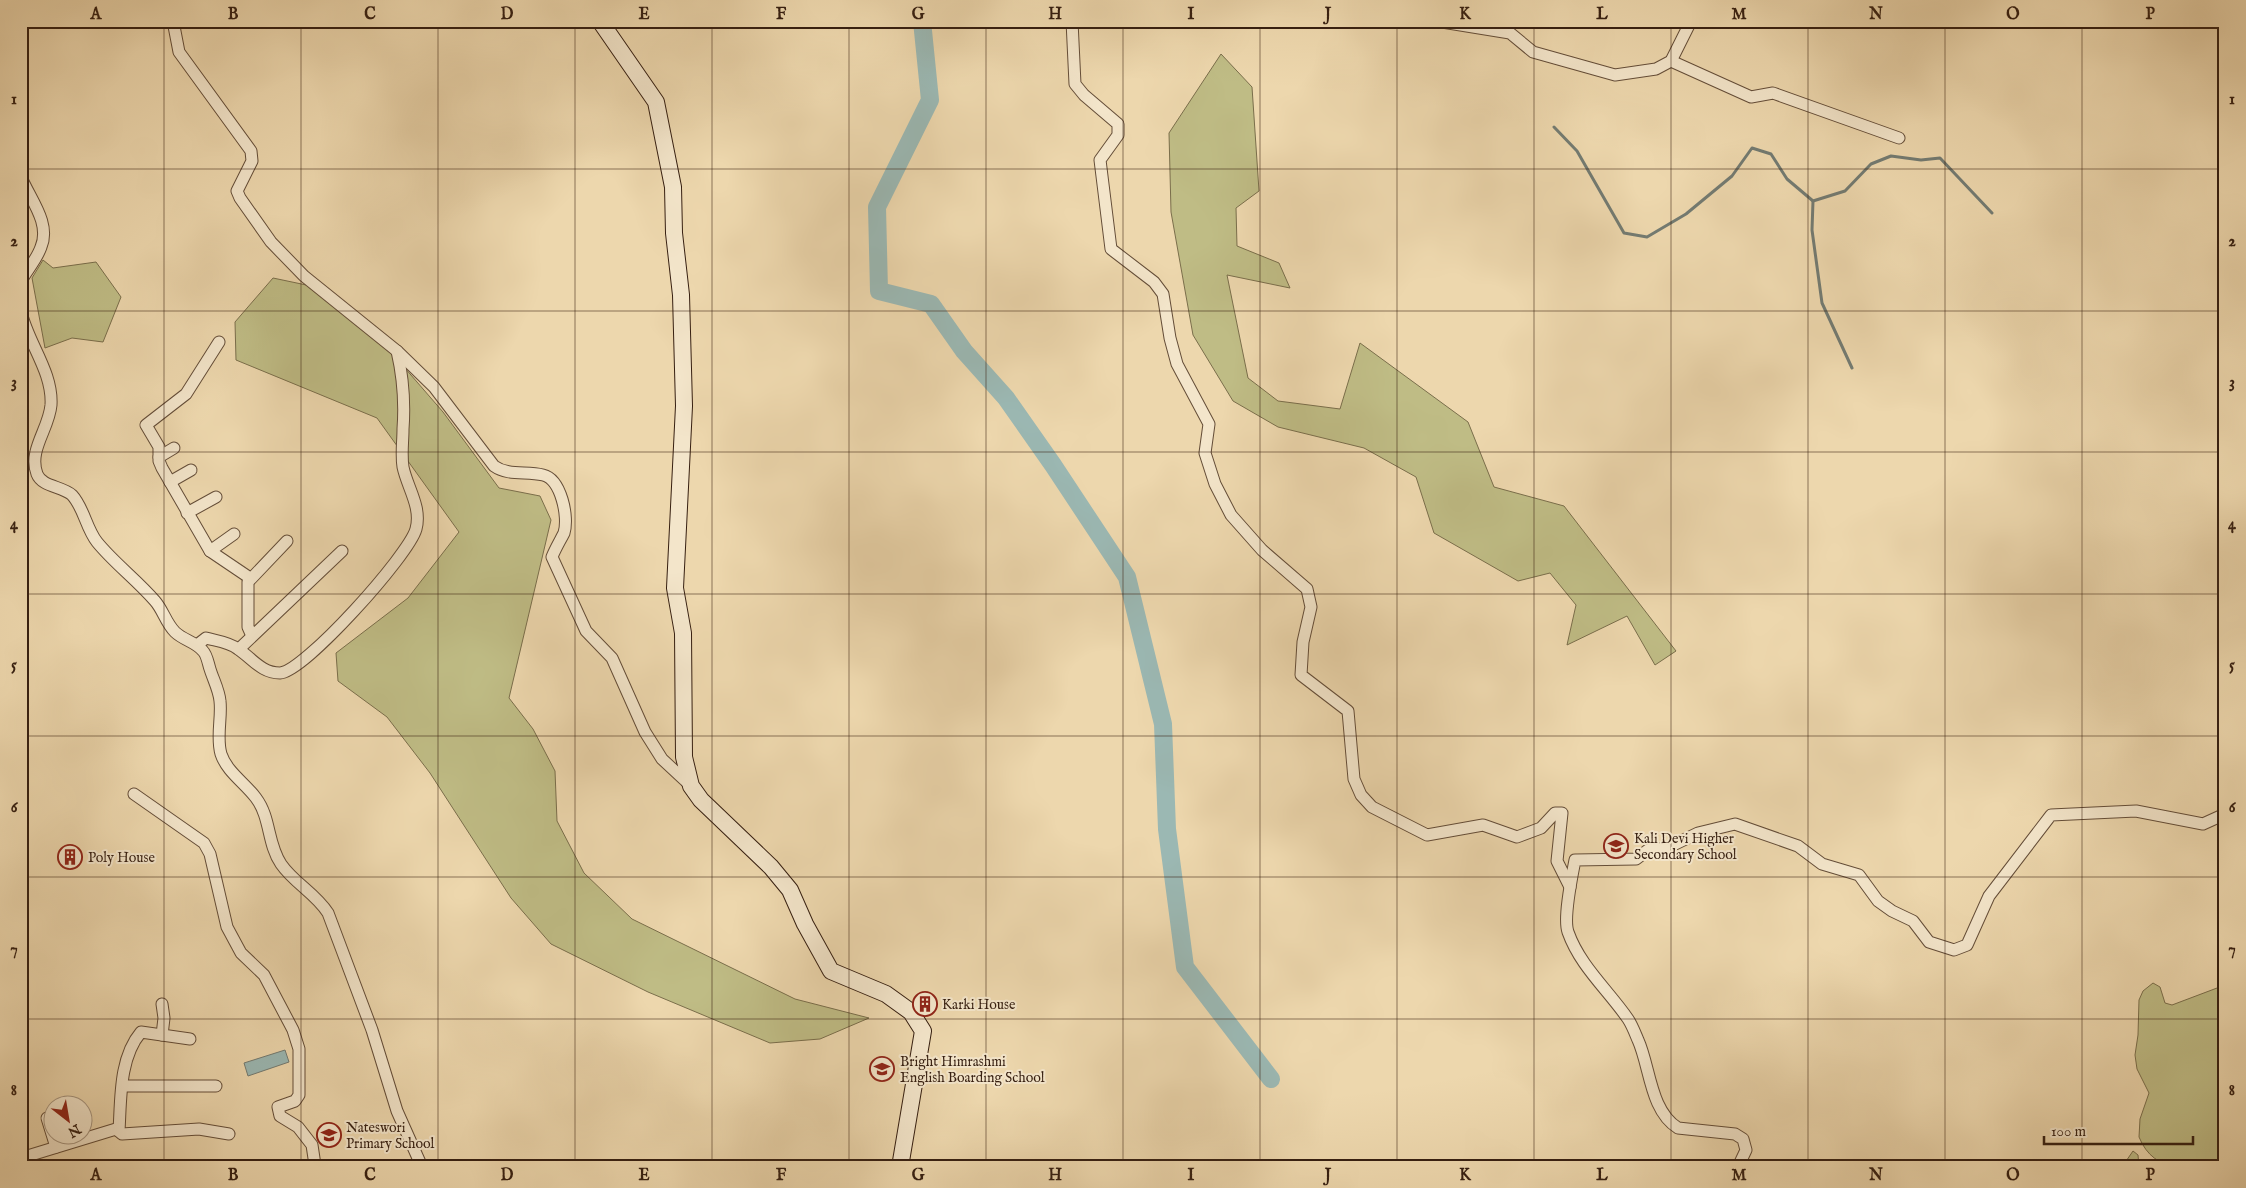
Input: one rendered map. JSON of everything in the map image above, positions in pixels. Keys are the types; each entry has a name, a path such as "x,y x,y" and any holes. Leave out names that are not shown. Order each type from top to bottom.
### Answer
{"street":[{"path":"173,21 179,52 251,151 252,161 238,191 240,198 271,242 304,276 397,350 434,387 494,466 503,472 546,475 555,484 562,497 564,531 552,557 586,631 612,658 645,732 662,759 691,786 701,800 771,867 790,890 831,971 886,994 911,1012 923,1031 900,1167"},
{"path":"600,21 656,102 673,187 674,233 681,295 684,406 675,588 683,633 684,757 691,786"},
{"path":"1072,21 1075,84 1118,124 1118,136 1100,160 1111,249 1154,282 1163,294 1170,338 1177,364 1209,424 1205,453 1215,484 1231,515 1262,550 1306,589 1311,607 1303,642 1301,675 1348,711 1354,779 1361,795 1372,807 1427,835 1483,824 1516,837 1541,828 1555,813 1562,813 1557,861 1570,887"},
{"path":"1436,21 1510,33 1533,52 1615,74 1656,69 1671,62 1691,21"},
{"path":"1671,62 1751,97 1773,92 1898,138"},
{"path":"21,178 38,209 44,236 41,248 21,281"},
{"path":"21,312 42,362 50,398 49,416 35,453 34,465 38,477 70,493 76,500 94,539 158,603 164,618 176,633 197,645 204,652 220,701 221,753 228,766 256,798 264,811 269,824 273,849 281,864 294,880 319,899 328,913 372,1030 397,1111 422,1167"},
{"path":"219,342 186,394 146,425 159,447 159,461 210,551 250,578"},
{"path":"197,645 206,638 231,644 257,665 280,673 295,667 347,618 394,566 416,529 416,511 412,491 403,470 401,456 404,392 397,350"},
{"path":"159,457 174,448"},
{"path":"170,482 191,470"},
{"path":"187,513 216,496"},
{"path":"210,551 234,534"},
{"path":"252,636 248,628 248,582 287,541"},
{"path":"239,649 342,551"},
{"path":"134,794 204,843 210,854 227,927 241,952 264,975 293,1030 299,1049 299,1095 296,1101 278,1107 278,1111 280,1116 298,1127 312,1145 315,1166"},
{"path":"1738,1167 1744,1159 1746,1150 1743,1139 1735,1134 1678,1128 1670,1123 1650,1087 1641,1046 1629,1020 1590,972 1567,930 1570,887 1575,860 1636,859 1648,850 1668,848 1698,832 1735,824 1798,846 1822,864 1859,875 1878,901 1892,912 1913,921 1929,942 1954,950 1967,945 1989,896 2050,815 2136,811 2203,824 2225,814"},
{"path":"162,1004 164,1018 162,1035"},
{"path":"119,1131 127,1056 135,1038 141,1032 190,1039"},
{"path":"123,1086 216,1086"},
{"path":"21,1158 116,1129 122,1134 199,1129 229,1134"}],"shaded area":[{"path":"1221,54 1252,87 1259,191 1236,208 1237,246 1279,263 1290,288 1227,275 1248,378 1278,401 1340,409 1360,343 1468,422 1494,487 1564,506 1676,651 1655,665 1627,616 1567,645 1576,605 1550,573 1518,581 1434,533 1416,477 1364,448 1278,427 1233,401 1193,335 1171,212 1169,133"},
{"path":"43,260 53,268 96,262 121,297 103,342 72,338 45,348 32,278"},
{"path":"273,278 311,286 378,337 443,412 499,488 540,496 551,520 509,698 533,729 555,771 557,821 584,873 632,919 795,999 869,1018 820,1039 770,1043 648,992 551,944 511,898 430,773 387,717 338,681 336,653 408,598 459,532 377,418 236,360 235,322"},
{"path":"2153,983 2160,987 2165,1003 2172,1005 2225,985 2225,1167 2187,1168 2164,1164 2154,1158 2139,1137 2140,1119 2149,1093 2137,1069 2135,1055 2138,1035 2139,1000 2143,991"},
{"path":"2133,1151 2138,1155 2139,1167 2122,1167"}],"water":[{"path":"285,1050 289,1062 248,1076 244,1063"}],"waterway":[{"path":"922,21 930,100 877,207 879,291 931,304 964,351 1006,398 1127,577 1163,724 1167,829 1185,967 1271,1079"},
{"path":"1554,127 1577,151 1624,233 1647,237 1686,214 1732,176 1752,148 1771,154 1787,179 1813,201 1845,191 1871,164 1891,156 1921,160 1940,158 1992,213"},
{"path":"1813,201 1812,230 1822,303 1852,368"}],"place":[{"name":"Kali Devi Higher Secondary School","path":"1616,846"},
{"name":"Poly House","path":"70,857"},
{"name":"Karki House","path":"925,1004"},
{"name":"Bright Himrashmi English Boarding School","path":"882,1069"},
{"name":"Nateswori Primary School","path":"329,1135"}]}
